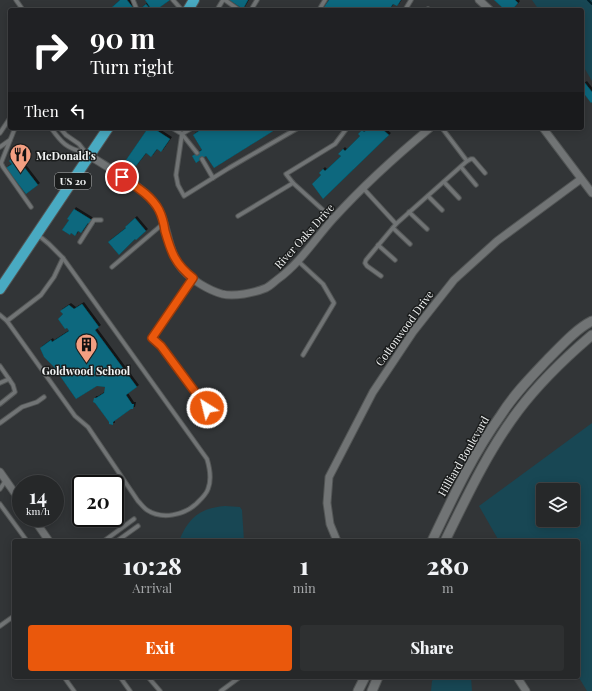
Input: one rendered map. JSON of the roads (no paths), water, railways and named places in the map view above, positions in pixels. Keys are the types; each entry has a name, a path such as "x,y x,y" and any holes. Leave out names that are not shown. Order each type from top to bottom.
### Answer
{"main road":[{"name":"US 20","path":"0,289 37,235 87,154 106,130"},
{"name":"Hilliard Boulevard","path":"433,539 476,452 502,413 529,379 563,343 592,321"},
{"name":"Hilliard Boulevard","path":"447,539 487,459 518,411 536,388 574,350 592,335"},
{"path":"358,691 364,679"},
{"path":"372,691 377,679"}],"street":[{"path":"479,0 488,8"},
{"name":"River Oaks Drive","path":"87,154 136,186 153,200 160,211 173,258 184,271 201,285 222,294 247,294 267,288 288,272 363,188 399,153 428,130"},
{"path":"545,130 592,193"},
{"name":"Cottonwood Drive","path":"336,539 330,524 327,503 329,476 373,392 413,332 454,280 491,246 582,179"},
{"path":"2,477 12,490"},
{"path":"39,527 48,539"},
{"path":"518,679 526,691"}],"lane":[{"path":"173,0 180,8"},
{"path":"224,0 236,8"},
{"path":"0,133 8,121"},
{"path":"14,130 1,162 31,207"},
{"path":"53,130 64,144 87,154"},
{"path":"62,130 79,144 87,154"},
{"path":"175,130 182,134 197,153"},
{"path":"182,134 189,130"},
{"path":"182,134 176,176 178,185 184,196 295,130"},
{"path":"334,219 293,183 286,174 335,144 346,130"},
{"path":"444,130 467,161"},
{"path":"0,147 10,140"},
{"path":"202,159 213,178"},
{"path":"381,276 365,263 378,245 395,226 467,161 473,159 485,173"},
{"path":"461,167 476,185"},
{"path":"444,182 458,198"},
{"path":"238,216 293,183"},
{"path":"363,188 410,244"},
{"path":"428,196 442,210"},
{"path":"410,212 427,229"},
{"path":"80,242 94,220 100,220"},
{"path":"112,267 164,223"},
{"path":"0,315 6,321 75,416 88,427 138,501 148,510 156,514 173,515 183,512 201,499 208,491 210,481 210,470 207,459 63,258 49,244 37,235"},
{"path":"378,245 395,260"},
{"path":"6,321 41,295 54,277 63,258"},
{"path":"298,261 323,284 334,303 303,354"},
{"path":"193,278 152,338 161,346 207,408"},
{"path":"0,366 13,385 15,392 0,404"},
{"path":"0,383 9,379"},
{"path":"0,423 22,407 37,402 44,397"},
{"path":"0,489 2,477"},
{"path":"0,504 26,539"},
{"path":"107,539 134,519"},
{"path":"120,539 138,526"},
{"path":"0,626 12,617"},
{"path":"65,679 74,691"},
{"path":"121,679 130,691"},
{"path":"150,679 160,691"},
{"path":"221,691 237,679"}],"waterway":[{"path":"588,0 592,4"}],"place":[{"name":"McDonald's","path":"21,174"},
{"name":"Goldwood School","path":"86,364"}]}
